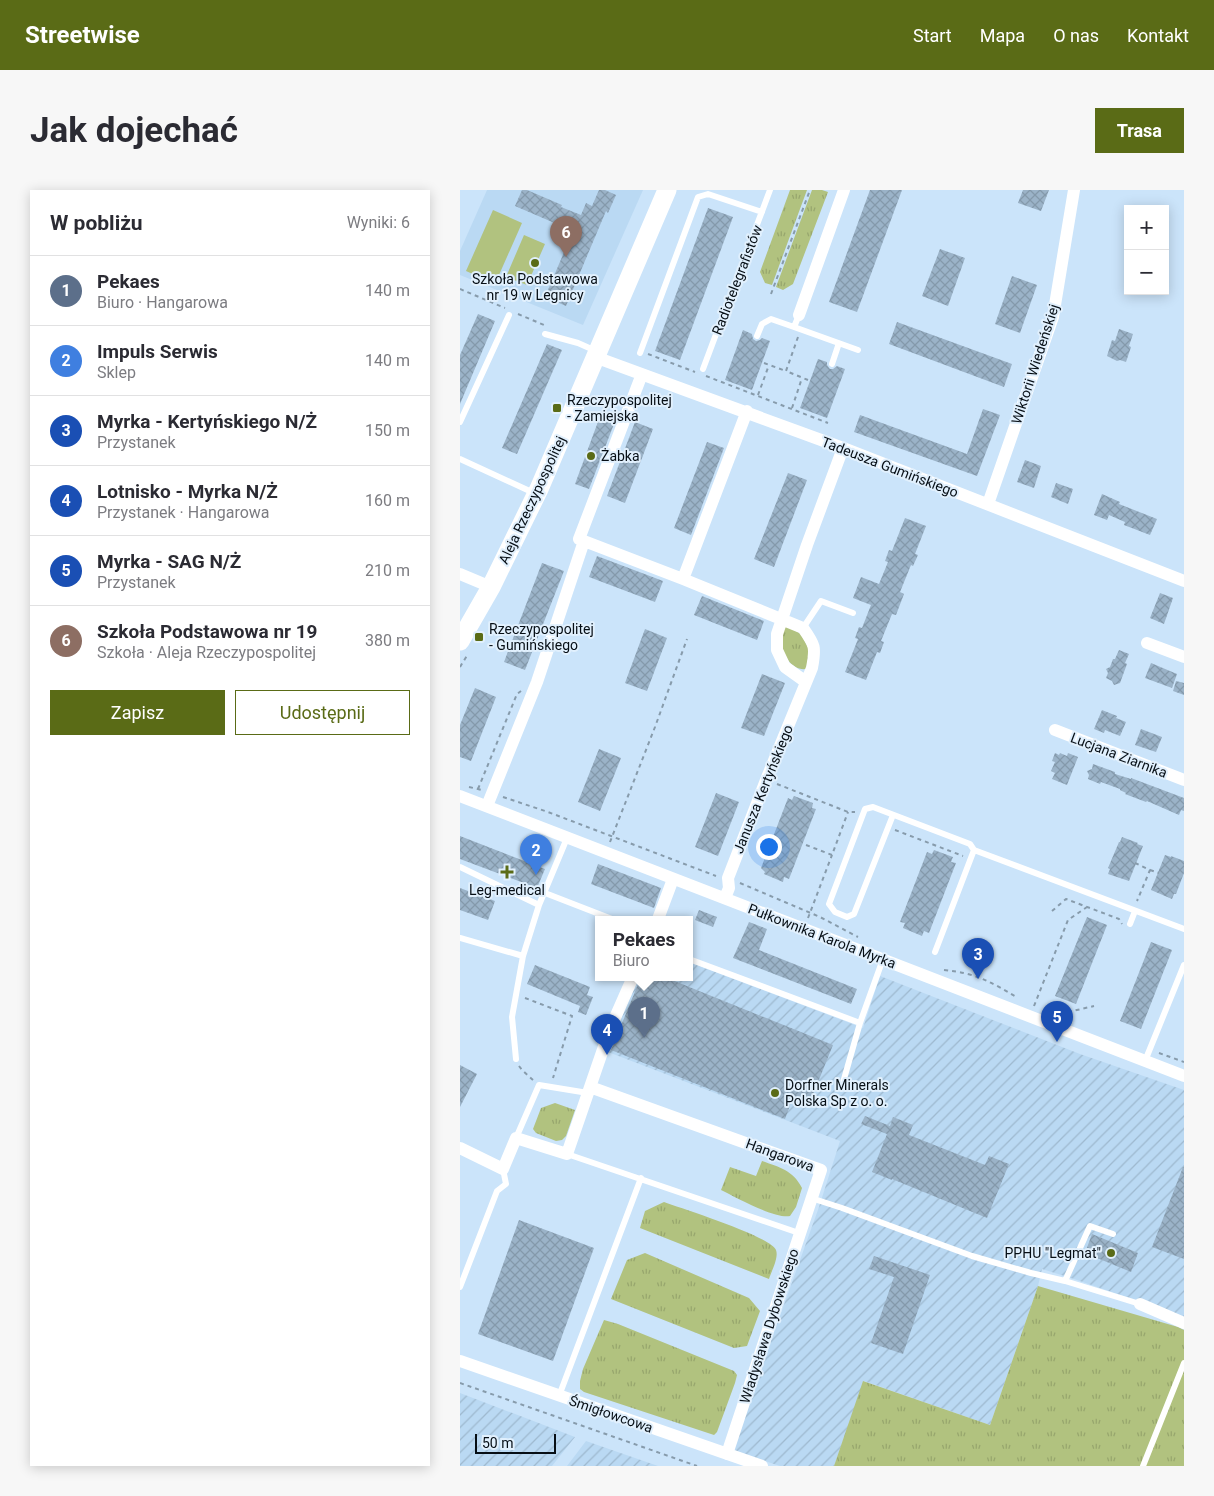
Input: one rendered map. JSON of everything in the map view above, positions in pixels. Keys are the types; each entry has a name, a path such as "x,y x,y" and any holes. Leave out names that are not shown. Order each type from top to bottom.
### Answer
{"street":[{"name":"Aleja Rzeczypospolitej","path":"460,641 491,587 536,494 667,190"},
{"path":"799,315 844,190"},
{"name":"Wiktorii Wiedeńskiej","path":"988,504 1053,318 1074,190"},
{"name":"Tadeusza Gumińskiego","path":"596,354 642,374 747,411 1184,581"},
{"path":"642,374 579,539 782,618 803,628"},
{"path":"683,579 747,411"},
{"path":"806,682 785,667 777,650 777,634 843,448"},
{"path":"487,806 537,682 584,541"},
{"path":"460,574 491,587"},
{"name":"Janusza Kertyńskiego","path":"725,898 729,888 728,878 812,668 815,652 812,641 803,628"},
{"path":"1147,643 1184,657"},
{"name":"Lucjana Ziarnika","path":"1055,730 1184,780"},
{"name":"Pułkownika Karola Myrka","path":"463,791 487,806 567,838 883,960 1148,1056 1184,1076"},
{"path":"659,916 674,879"},
{"path":"460,1148 503,1169 516,1138 567,1154 610,1029 631,981"},
{"name":"Hangarowa","path":"589,1090 821,1170 811,1198"},
{"name":"Władysława Dybowskiego","path":"727,1454 811,1198"},
{"path":"1140,1304 1184,1323"},
{"name":"Śmigłowcowa","path":"460,1361 762,1466"}],"lane":[{"name":"Radiotelegrafistów","path":"703,370 770,190"},
{"path":"641,352 698,197 708,194 762,212"},
{"path":"460,422 510,312"},
{"path":"798,328 799,315"},
{"path":"757,336 762,324 771,319 858,350"},
{"path":"545,334 578,343 596,354"},
{"path":"832,364 839,343"},
{"path":"460,459 536,494"},
{"path":"803,628 821,601 853,613"},
{"path":"893,815 854,914 847,917 834,912 829,904 865,809 873,807 970,844 974,850 1184,929"},
{"path":"516,1059 512,1017 523,956 539,905 567,838"},
{"path":"935,952 974,850"},
{"path":"460,867 539,905"},
{"path":"545,894 604,916"},
{"path":"1127,926 1135,911"},
{"path":"460,938 523,956"},
{"path":"693,960 860,1023"},
{"path":"842,1086 860,1023 883,960"},
{"path":"1148,1056 1184,965"},
{"path":"516,1138 539,1085 589,1090"},
{"path":"567,1154 799,1233"},
{"path":"460,1287 498,1191 506,1184 503,1169"},
{"path":"559,1396 641,1178"},
{"path":"811,1198 972,1256 1031,1274 1065,1281 1140,1304"},
{"path":"1065,1281 1090,1226 1113,1234"},
{"path":"1143,1466 1184,1363"}],"path":[{"path":"771,294 810,190"},
{"path":"460,289 551,328"},
{"path":"786,371 798,328"},
{"path":"641,352 828,423"},
{"path":"764,363 808,380"},
{"path":"757,396 769,365"},
{"path":"791,409 802,378"},
{"path":"608,846 687,639"},
{"path":"766,780 848,812 864,813"},
{"path":"463,791 493,794 539,809 711,875 728,878 810,913 864,939"},
{"path":"807,923 848,812"},
{"path":"888,827 970,859"},
{"path":"806,845 832,855"},
{"path":"1136,864 1159,873"},
{"path":"1135,911 1150,870"},
{"path":"1052,910 1066,899 1119,919 1127,926"},
{"path":"1034,1007 1068,920 1087,907"},
{"path":"938,969 957,971 987,980 1019,999"},
{"path":"516,994 572,1016 555,1072"},
{"path":"1029,1005 1041,1009"},
{"path":"1065,1018 1057,1015 1094,1006"},
{"path":"1148,1056 1166,1054 1184,1062"},
{"path":"516,1059 522,1070 539,1085"},
{"path":"460,1383 697,1466"}],"shaded area":[{"name":"Szkoła Podstawowa nr 19 w Legnicy","path":"487,190 643,190 583,325 460,275 460,251"},
{"path":"693,964 863,1028 880,976 1080,1054 1184,1090 1184,1317 1042,1269 1038,1286 990,1425 864,1381 834,1466 780,1466 732,1450 819,1207 840,1141 608,1052 636,981 693,981"},
{"path":"460,1393 575,1437 552,1466 460,1466"},
{"path":"586,1441 658,1466 567,1466"}],"green space":[{"path":"790,190 807,190 772,285 765,283 760,272"},
{"path":"812,190 828,192 793,284 783,290 776,287"},
{"path":"493,210 522,223 495,284 466,271"},
{"path":"524,235 545,244 527,285 506,277"},
{"path":"786,625 801,634 810,651 806,669 795,667 784,654 781,637"},
{"path":"555,1103 575,1110 566,1136 562,1140 556,1141 536,1133 533,1129 541,1108"},
{"path":"762,1161 780,1167 790,1173 802,1188 796,1207 790,1216 765,1211 721,1190 730,1167 756,1176"},
{"path":"664,1202 743,1231 770,1244 777,1253 769,1279 640,1228 645,1211"},
{"path":"645,1253 749,1298 760,1311 747,1346 734,1348 611,1299 627,1260"},
{"path":"1038,1286 1184,1330 1184,1466 834,1466 863,1381 990,1425"},
{"path":"604,1320 734,1371 737,1375 735,1383 717,1432 714,1435 584,1392 580,1389 583,1369"}],"building":[{"path":"522,190 527,190 581,215 586,203 592,206 599,190 605,190 616,195 608,213 606,211 566,306 545,297 573,231 515,206"},
{"path":"870,190 902,190 857,312 829,302"},
{"path":"1023,190 1049,190 1041,211 1018,203"},
{"path":"708,208 733,217 680,360 655,351"},
{"path":"940,249 965,258 948,306 922,296"},
{"path":"1012,276 1037,285 1020,333 995,324"},
{"path":"478,314 495,321 460,404 460,355"},
{"path":"897,322 1012,364 1004,387 889,344"},
{"path":"1119,329 1133,334 1126,362 1117,361 1107,356 1112,340 1115,341"},
{"path":"743,330 752,334 753,339 756,341 762,338 770,341 752,390 725,380"},
{"path":"547,344 562,350 517,454 502,448"},
{"path":"818,359 827,362 830,369 837,366 845,369 827,418 800,408"},
{"path":"983,409 1000,415 977,476 854,432 860,415 967,454"},
{"path":"599,419 614,424 589,489 575,484"},
{"path":"635,422 653,429 625,503 607,496"},
{"path":"707,442 724,448 691,535 674,528"},
{"path":"1025,460 1041,466 1034,488 1017,482"},
{"path":"788,473 807,480 774,567 754,559"},
{"path":"1056,483 1073,489 1068,504 1051,497"},
{"path":"1102,494 1120,502 1119,504 1157,519 1150,535 1124,525 1125,522 1109,515 1107,520 1094,515"},
{"path":"905,518 926,526 915,554 918,555 913,566 911,565 900,592 904,594 896,615 892,614 881,641 884,642 880,653 877,652 866,680 845,672 858,639 855,638 859,627 862,628 871,605 853,598 861,577 879,584 888,562 885,561 889,550 892,551"},
{"path":"597,556 663,581 655,602 589,577"},
{"path":"542,563 564,571 525,670 504,662"},
{"path":"1160,593 1173,598 1164,624 1150,618"},
{"path":"702,596 764,621 757,640 694,615"},
{"path":"645,629 667,638 647,691 625,683"},
{"path":"1119,650 1129,654 1120,683 1114,685 1112,681 1106,678 1108,673 1106,669 1110,667"},
{"path":"1151,663 1177,674 1172,688 1145,678"},
{"path":"762,674 785,683 764,736 741,728"},
{"path":"1176,681 1184,683 1184,695 1173,691"},
{"path":"475,688 496,697 471,761 460,757 460,725"},
{"path":"1102,710 1126,722 1120,736 1105,730 1104,733 1094,729"},
{"path":"1141,729 1162,737 1156,752 1135,745"},
{"path":"599,749 621,758 600,811 578,802"},
{"path":"1055,753 1067,756 1068,753 1078,757 1067,785 1052,779 1055,773 1051,771 1055,762 1052,761"},
{"path":"1093,764 1115,772 1115,774 1184,798 1184,811 1181,810 1179,815 1125,794 1120,789 1088,779 1087,771 1092,769"},
{"path":"716,793 739,802 718,856 695,847"},
{"path":"794,796 813,803 812,808 816,809 789,879 784,877 783,882 764,874 765,872 761,868 788,798 792,800"},
{"path":"460,836 545,869 537,888 460,859"},
{"path":"1122,837 1143,846 1129,881 1108,874 1110,869 1108,868"},
{"path":"934,850 953,857 951,862 956,863 929,933 924,931 922,936 903,928 905,923 900,922 927,852 932,854"},
{"path":"1165,855 1184,861 1184,873 1176,894 1174,894 1172,899 1151,890"},
{"path":"598,864 661,888 654,908 591,884"},
{"path":"460,888 495,901 488,920 460,910"},
{"path":"699,910 717,917 713,927 695,920"},
{"path":"1087,917 1107,925 1076,1004 1055,996"},
{"path":"749,922 767,929 759,950 857,989 851,1004 733,958"},
{"path":"1151,942 1172,950 1141,1029 1120,1021"},
{"path":"535,965 590,987 587,995 593,997 586,1015 578,1012 580,1006 527,984"},
{"path":"639,981 674,981 833,1045 808,1107 792,1100 785,1119 611,1050"},
{"path":"460,1065 477,1074 460,1107"},
{"path":"865,1116 890,1126 893,1117 913,1125 909,1135 985,1165 989,1156 1009,1164 987,1218 872,1172 887,1134 861,1124"},
{"path":"1184,1167 1184,1259 1152,1247"},
{"path":"519,1220 594,1248 553,1361 478,1334"},
{"name":"PPHU \"Legmat\"","path":"1092,1234 1138,1253 1131,1272 1085,1253"},
{"path":"874,1256 930,1275 903,1354 871,1343 894,1277 869,1269"}],"place":[{"name":"Szkoła Podstawowa nr 19","path":"566,257"},
{"name":"Szkoła Podstawowa nr 19 w Legnicy","path":"535,263"},
{"name":"Rzeczypospolitej - Zamiejska","path":"557,408"},
{"name":"Żabka","path":"591,456"},
{"name":"Rzeczypospolitej - Gumińskiego","path":"479,637"},
{"name":"Leg-medical","path":"507,872"},
{"name":"Impuls Serwis","path":"536,875"},
{"name":"Myrka - Kertyńskiego N/Ż","path":"978,979"},
{"name":"Pekaes","path":"644,1038"},
{"name":"Myrka - SAG N/Ż","path":"1057,1042"},
{"name":"Lotnisko - Myrka N/Ż","path":"607,1055"},
{"name":"Dorfner Minerals Polska Sp z o. o.","path":"775,1093"},
{"name":"PPHU \"Legmat\"","path":"1111,1253"}]}
